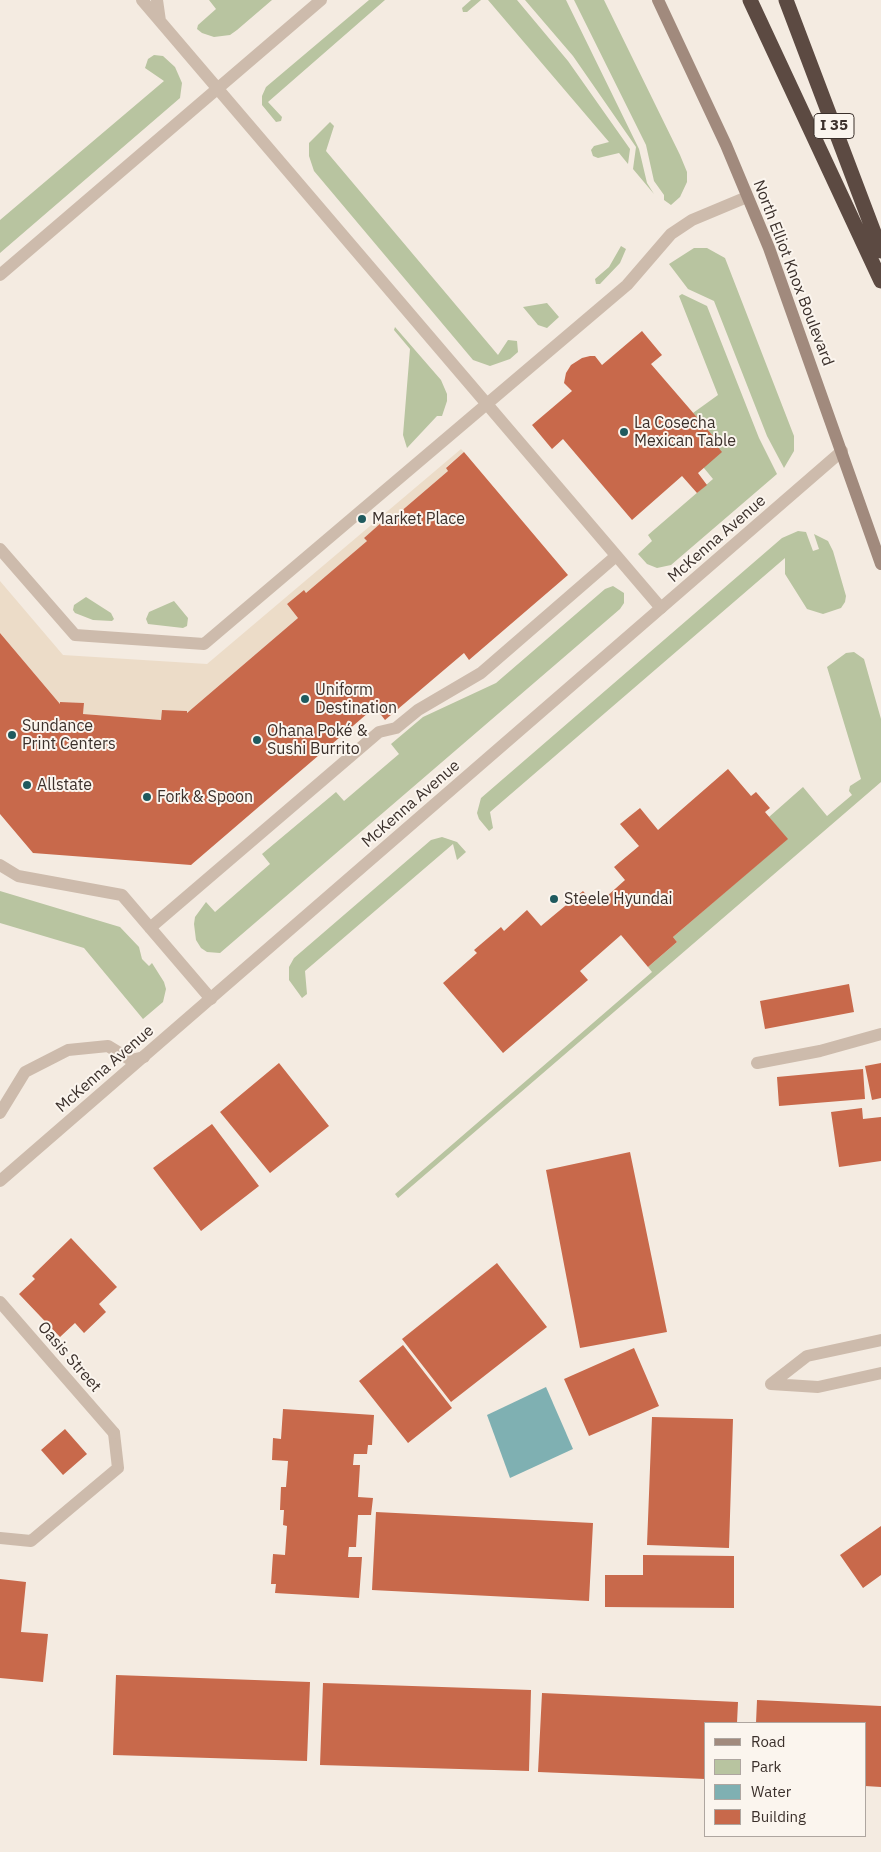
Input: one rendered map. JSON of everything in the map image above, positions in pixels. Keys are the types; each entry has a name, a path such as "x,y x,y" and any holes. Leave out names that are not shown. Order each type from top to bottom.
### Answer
{"highway":[{"path":"750,0 881,281"},
{"name":"I 35","path":"786,0 881,251"}],"main road":[{"name":"North Elliot Knox Boulevard","path":"658,0 686,56 769,248 881,564"}],"street":[{"path":"142,0 661,608"},
{"path":"157,0 160,21"},
{"path":"0,275 321,0"},
{"path":"0,549 75,635 204,644 627,285 671,234 692,220 747,197"},
{"name":"McKenna Avenue","path":"0,1182 842,451"},
{"path":"150,928 378,732 396,728 418,710 481,673 616,556"},
{"path":"0,864 18,876 122,895 211,999"},
{"path":"757,1063 820,1050 881,1034"},
{"path":"0,1113 25,1072 68,1050 108,1046 130,1060 144,1057"},
{"name":"Oasis Street","path":"0,1302 114,1433 118,1468 31,1541 0,1538"},
{"path":"881,1340 807,1356 771,1384 818,1387 881,1373"}],"green space":[{"path":"209,0 272,0 230,35 214,37 197,29 198,25 216,9"},
{"path":"369,0 385,0 268,102 282,117 281,121 276,122 262,105 262,96 266,87"},
{"path":"471,0 481,0 467,12 463,12 462,8"},
{"path":"488,0 517,0 568,61 630,149 628,164 619,153 598,158 593,156 591,150 594,146 609,142"},
{"path":"525,0 566,0 639,149 647,183 654,194 633,169 636,147 573,56"},
{"path":"574,0 604,0 680,155 687,172 687,182 680,197 671,205 664,200 664,195 654,181 646,145"},
{"path":"154,55 163,56 175,67 182,83 180,98 0,253 0,220 164,81 145,68 148,59"},
{"path":"330,122 334,126 326,151 498,355 508,340 517,341 518,352 510,359 490,366 473,360 314,171 309,156 309,143"},
{"path":"621,246 626,249 620,263 600,284 596,284 595,279 609,267"},
{"path":"694,248 707,248 725,258 794,436 794,451 784,468 767,436 714,301 688,289 669,264"},
{"path":"682,294 707,306 759,438 777,474 671,565 657,568 647,564 638,554 652,541 648,535 713,479 699,462 720,444 693,413 718,395 679,296"},
{"path":"547,303 559,317 547,328 538,325 523,307"},
{"path":"395,327 441,380 447,394 447,401 442,416 437,416 407,448 403,435 410,349 394,330"},
{"path":"798,531 806,532 813,551 819,549 814,534 828,541 833,551 846,596 841,608 823,614 807,609 785,574 785,558 490,812 493,828 489,831 479,819 477,813 481,798 782,538"},
{"path":"613,586 624,593 624,603 620,609 220,953 207,952 201,948 196,940 194,924 195,917 206,902 215,912 270,864 262,854 336,792 344,801 399,754 391,744 423,717 496,683 605,589"},
{"path":"86,597 111,613 114,619 112,621 93,620 75,613 73,610 74,605"},
{"path":"174,601 188,618 187,626 183,628 148,624 146,619 149,612"},
{"path":"854,652 864,659 881,719 881,782 398,1198 395,1194 652,972 648,967 677,942 673,937 787,839 769,817 803,787 827,816 852,795 849,791 850,786 861,779 827,667 846,653"},
{"path":"442,837 457,842 466,852 457,860 453,844 305,971 307,994 302,998 289,980 289,967 294,958 431,840"},
{"path":"0,891 120,927 139,947 142,959 149,966 152,963 164,982 166,989 163,1002 143,1019 84,948 0,923"}],"shaded area":[{"path":"461,449 464,452 446,467 448,471 385,525 382,522 364,538 367,541 306,593 304,590 287,604 298,618 187,713 187,711 163,710 161,720 83,714 84,703 60,702 60,704 0,633 0,581 63,655 207,664"}],"water":[{"path":"546,1387 573,1449 510,1478 487,1415"}],"building":[{"name":"La Cosecha Mexican Table","path":"642,331 662,355 651,364 720,444 717,446 722,452 698,473 707,485 697,493 682,476 632,520 563,439 552,449 532,425 572,391 564,383 566,373 571,365 582,358 595,356 602,365"},
{"path":"464,452 568,575 469,660 464,653 385,720 375,707 191,865 33,853 0,814 0,633 60,704 60,702 84,703 83,714 161,720 162,710 187,711 187,713 298,618 287,604 304,590 306,593 367,541 364,538 382,522 385,525 448,471 446,468"},
{"path":"728,769 751,796 756,792 770,808 765,812 788,839 673,937 677,942 648,967 621,935 580,971 588,980 503,1053 443,983 477,953 474,950 501,927 504,931 527,910 541,926 583,891 596,906 625,880 614,867 639,846 620,824 640,808 658,830"},
{"path":"849,984 854,1012 765,1029 760,1001"},
{"path":"279,1063 329,1126 270,1173 220,1112"},
{"path":"881,1063 881,1098 872,1100 865,1066"},
{"path":"863,1069 865,1099 779,1106 777,1077"},
{"path":"862,1108 863,1119 881,1117 881,1161 839,1167 831,1112"},
{"path":"212,1124 259,1186 201,1231 153,1168"},
{"path":"630,1152 667,1332 580,1348 546,1170"},
{"path":"71,1238 117,1287 99,1304 106,1312 84,1333 75,1323 60,1337 19,1294 35,1279 32,1276"},
{"path":"497,1263 547,1327 451,1402 402,1339"},
{"path":"403,1345 452,1408 408,1443 359,1381"},
{"path":"634,1348 659,1406 589,1436 564,1379"},
{"path":"283,1409 374,1415 372,1445 368,1445 367,1454 354,1454 353,1465 360,1465 358,1497 373,1498 371,1515 358,1515 356,1547 349,1547 348,1557 362,1557 359,1598 275,1593 276,1584 271,1584 273,1554 285,1555 287,1526 283,1525 284,1510 280,1510 281,1487 286,1487 288,1461 272,1460 273,1438 281,1439"},
{"path":"652,1417 733,1419 729,1548 647,1545"},
{"path":"65,1429 87,1454 63,1475 41,1450"},
{"path":"376,1512 593,1523 589,1601 372,1590"},
{"path":"881,1526 881,1575 863,1588 840,1555"},
{"path":"643,1555 734,1556 734,1608 605,1607 605,1575 643,1575"},
{"path":"0,1579 26,1582 21,1632 48,1634 43,1682 0,1678"},
{"path":"116,1675 310,1682 307,1761 113,1755"},
{"path":"323,1683 531,1690 529,1771 320,1765"},
{"path":"542,1693 738,1702 737,1722 704,1722 704,1779 538,1772"},
{"path":"757,1700 881,1706 881,1787 866,1786 866,1722 756,1722"}],"place":[{"name":"La Cosecha Mexican Table","path":"624,432"},
{"name":"Market Place","path":"362,519"},
{"name":"Uniform Destination","path":"305,699"},
{"name":"Sundance Print Centers","path":"12,735"},
{"name":"Ohana Poké & Sushi Burrito","path":"257,740"},
{"name":"Allstate","path":"27,785"},
{"name":"Fork & Spoon","path":"147,797"},
{"name":"Steele Hyundai","path":"554,899"}]}
